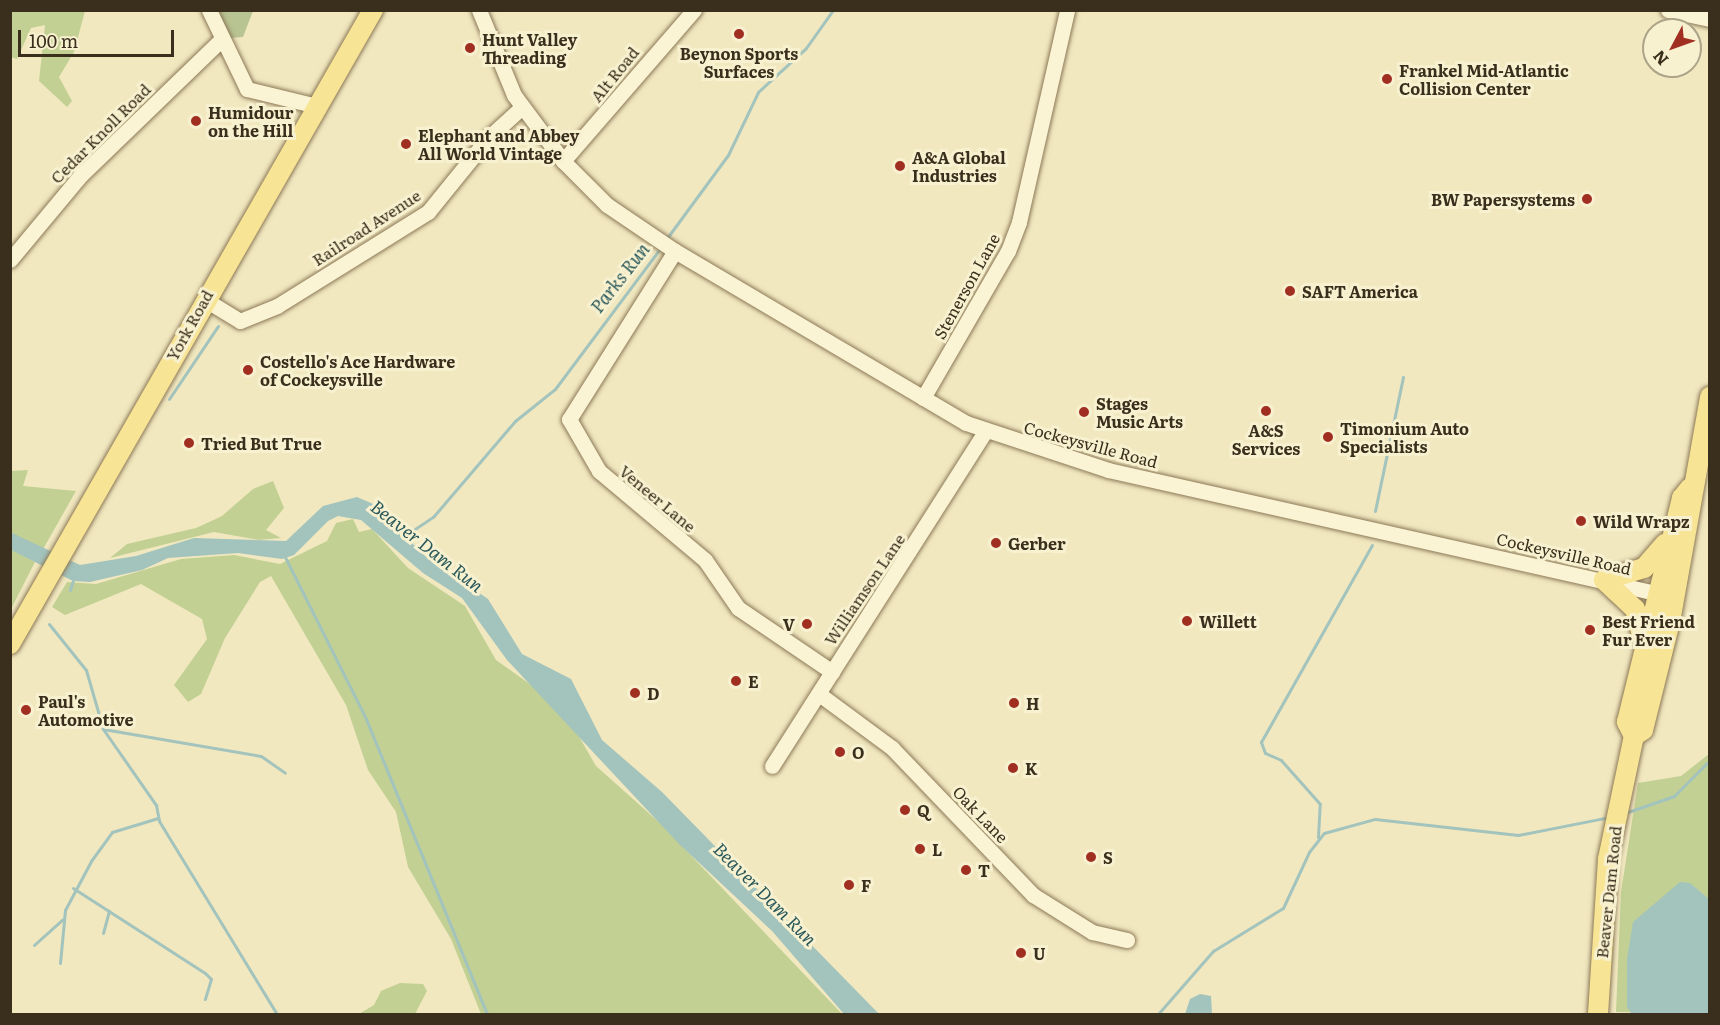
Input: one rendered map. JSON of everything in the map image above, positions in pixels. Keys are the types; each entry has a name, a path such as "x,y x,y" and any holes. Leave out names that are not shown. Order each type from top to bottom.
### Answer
{"main road":[{"name":"York Road","path":"10,644 204,299 373,10"},
{"name":"Beaver Dam Road","path":"1634,736 1643,730 1666,595 1674,528 1690,488 1710,397"},
{"name":"Beaver Dam Road","path":"1598,1014 1612,837 1634,736 1627,722 1642,657 1666,595 1693,509 1690,488"},
{"path":"1642,657 1640,617 1604,580 1650,564 1674,528"}],"street":[{"path":"208,10 252,93 285,94 317,106"},
{"name":"Cockeysville Road","path":"479,10 500,70 522,107 563,161 608,205 667,246 923,398 985,432 1108,470 1666,595"},
{"name":"Alt Road","path":"563,161 694,10"},
{"name":"Stenerson Lane","path":"923,398 1016,232 1067,10"},
{"path":"1668,10 1710,20"},
{"name":"Cedar Knoll Road","path":"10,260 80,176 222,39"},
{"name":"Railroad Avenue","path":"204,299 240,321 277,306 428,212 488,138 522,107"},
{"name":"Veneer Lane","path":"667,246 569,420 599,471 705,560 738,608 832,672"},
{"name":"Williamson Lane","path":"772,766 985,432"},
{"name":"Oak Lane","path":"819,694 892,748 1033,895 1092,932 1127,940"}],"green space":[{"path":"11,10 85,11 74,52 59,77 72,101 67,107 39,81 45,25 31,28 17,59 11,57"},
{"path":"216,11 253,11 243,37 230,38"},
{"path":"28,470 23,486 76,491 42,551 26,557 35,562 11,609 11,471"},
{"path":"273,481 284,508 266,530 281,538 259,540 214,532 110,558 127,544 196,528 222,516 253,489"},
{"path":"353,519 359,532 372,529 408,568 465,606 496,660 562,707 596,766 661,824 842,1014 481,1014 451,939 408,867 396,812 368,770 346,705 271,576 260,582 225,638 201,694 188,702 174,685 207,639 202,619 141,584 65,615 52,607 67,582 96,584 181,559 234,555 280,564 327,541 336,523"},
{"path":"1709,754 1709,1014 1616,1012 1621,892 1638,783 1681,776"},
{"path":"400,983 423,984 427,991 415,1014 359,1014 374,1005 381,991"}],"water":[{"name":"Beaver Dam Run","path":"357,497 373,504 426,557 488,599 522,654 571,679 602,740 662,792 879,1014 844,1014 772,931 679,844 507,660 462,598 423,573 361,520 338,516 328,521 294,555 282,559 238,553 168,558 142,570 90,582 73,581 11,550 10,532 80,565 136,556 194,538 286,541 323,506"},
{"path":"1680,882 1690,883 1709,899 1709,1014 1632,1014 1627,1007 1627,959 1633,922"},
{"path":"1200,994 1211,996 1212,1014 1185,1014 1190,999"}],"waterway":[{"name":"Parks Run","path":"667,238 728,155 758,92 806,48 833,10"},
{"name":"Parks Run","path":"403,537 433,517 515,421 555,389 662,246"},
{"path":"169,399 218,326"},
{"path":"1375,511 1403,377"},
{"path":"1318,837 1320,804 1281,760 1265,753 1261,742 1372,545"},
{"path":"285,557 366,719 487,1014"},
{"path":"70,590 74,577"},
{"path":"49,624 86,670 103,729 156,805 159,821 277,1014"},
{"path":"103,729 261,756 285,773"},
{"name":"Beaver Dam Run","path":"1625,813 1674,796 1710,760"},
{"name":"Beaver Dam Run","path":"1158,1014 1213,951 1283,908 1309,852 1324,833 1375,819 1518,835 1610,817"},
{"path":"60,963 65,910 91,861 112,832 158,818"},
{"path":"73,888 205,973 211,979 205,999"},
{"path":"103,933 109,911"},
{"path":"34,945 62,920"}],"place":[{"name":"Beynon Sports Surfaces","path":"739,34"},
{"name":"Hunt Valley Threading","path":"470,48"},
{"name":"Frankel Mid-Atlantic Collision Center","path":"1387,79"},
{"name":"Humidour on the Hill","path":"196,121"},
{"name":"Elephant and Abbey All World Vintage","path":"406,144"},
{"name":"A&A Global Industries","path":"900,166"},
{"name":"BW Papersystems","path":"1587,199"},
{"name":"SAFT America","path":"1290,291"},
{"name":"Costello's Ace Hardware of Cockeysville","path":"248,370"},
{"name":"A&S Services","path":"1266,411"},
{"name":"Stages Music Arts","path":"1084,412"},
{"name":"Timonium Auto Specialists","path":"1328,437"},
{"name":"Tried But True","path":"189,443"},
{"name":"Wild Wrapz","path":"1581,521"},
{"name":"Gerber","path":"996,543"},
{"name":"Willett","path":"1187,621"},
{"name":"V","path":"807,624"},
{"name":"Best Friend Fur Ever","path":"1590,630"},
{"name":"E","path":"736,681"},
{"name":"D","path":"635,693"},
{"name":"H","path":"1014,703"},
{"name":"Paul's Automotive","path":"26,710"},
{"name":"O","path":"840,752"},
{"name":"K","path":"1013,768"},
{"name":"Q","path":"905,810"},
{"name":"L","path":"920,849"},
{"name":"S","path":"1091,857"},
{"name":"T","path":"966,870"},
{"name":"F","path":"849,885"},
{"name":"U","path":"1021,953"}]}
